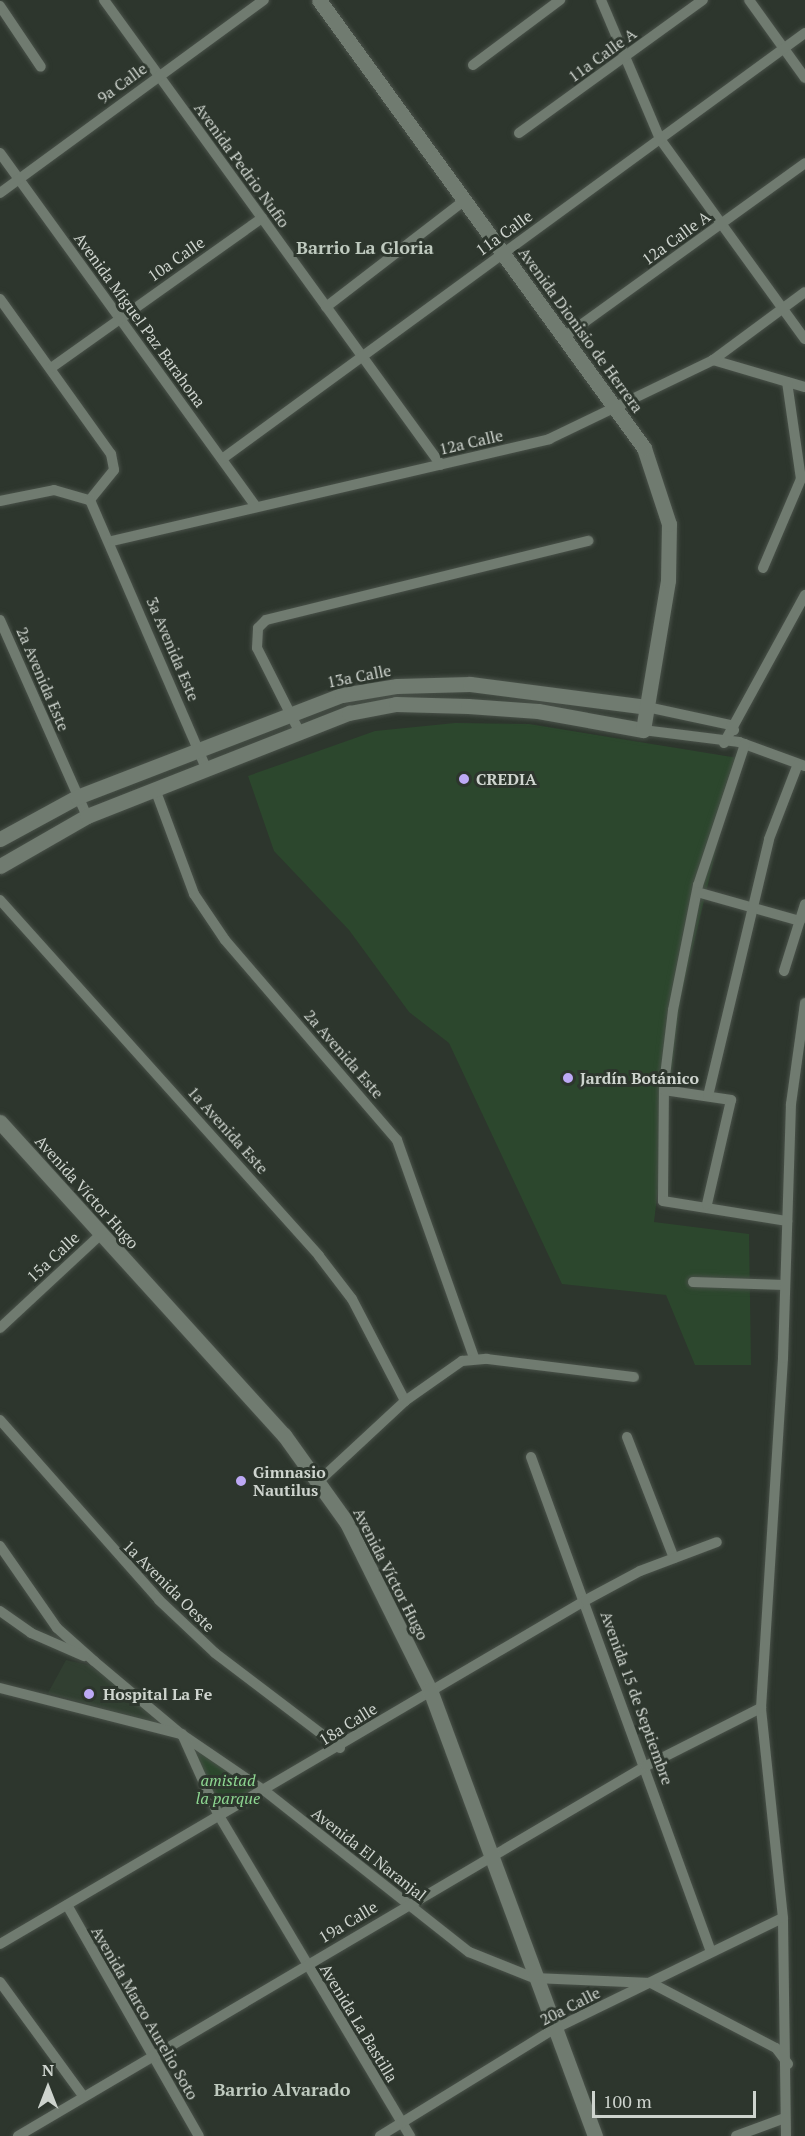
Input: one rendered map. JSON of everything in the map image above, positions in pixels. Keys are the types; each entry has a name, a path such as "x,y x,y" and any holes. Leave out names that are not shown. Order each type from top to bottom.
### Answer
{"street":[{"name":"Avenida Pedrio Nufio","path":"104,0 441,465"},
{"name":"9a Calle","path":"0,193 158,75 264,0"},
{"name":"Avenida Dionisio de Herrera","path":"319,0 644,448 669,524 668,580 643,730"},
{"path":"473,65 560,0"},
{"path":"601,0 660,139 719,225 805,339"},
{"name":"11a Calle A","path":"519,133 703,0"},
{"path":"748,0 805,78"},
{"path":"0,6 41,67"},
{"name":"11a Calle","path":"222,459 360,354 805,33"},
{"name":"Avenida Miguel Paz Barahona","path":"0,153 255,505"},
{"name":"12a Calle A","path":"564,338 805,164"},
{"path":"326,307 465,200"},
{"name":"10a Calle","path":"51,368 119,317 262,218"},
{"name":"12a Calle","path":"112,541 255,505 549,439 616,410 712,360 805,292"},
{"path":"0,299 111,454 114,470 90,500 54,490 0,501"},
{"path":"712,360 805,387"},
{"path":"763,568 801,479 787,382"},
{"name":"3a Avenida Este","path":"90,500 112,541 206,768"},
{"path":"298,729 257,648 258,628 276,614 588,541"},
{"path":"724,743 731,725 805,595"},
{"name":"2a Avenida Este","path":"0,620 87,816"},
{"path":"468,706 470,684"},
{"name":"13a Calle","path":"0,839 77,797 289,711 397,686 470,684 647,707 731,725"},
{"name":"13a Calle","path":"0,866 87,816 298,729 396,704 538,711 724,743 742,743 802,765"},
{"path":"731,725 742,743 697,892 673,1010 664,1090 663,1201 707,1204 787,1221"},
{"path":"708,1096 769,839 802,765"},
{"name":"2a Avenida Este","path":"155,789 194,894 225,940 397,1140 474,1358"},
{"path":"697,892 800,921"},
{"name":"1a Avenida Este","path":"0,900 320,1256 352,1299 405,1401"},
{"path":"784,971 805,904"},
{"path":"786,2136 788,2064 783,1918 761,1708 785,1286 792,1093 805,1004"},
{"path":"664,1090 731,1100 707,1204"},
{"name":"Avenida Víctor Hugo","path":"0,1122 284,1435 319,1480 347,1524 430,1690 534,1978 595,2136"},
{"name":"15a Calle","path":"0,1328 100,1234"},
{"path":"693,1282 785,1286"},
{"path":"319,1480 405,1401 474,1358 634,1377"},
{"name":"1a Avenida Oeste","path":"0,1420 159,1600 215,1653 340,1748"},
{"path":"627,1437 674,1558"},
{"name":"Avenida 15 de Septiembre","path":"531,1457 586,1600 710,1949"},
{"name":"18a Calle","path":"0,1944 218,1814 265,1791 340,1748 430,1690 586,1600 674,1558 717,1542"},
{"name":"Avenida El Naranjal","path":"0,1546 57,1628 94,1661 141,1695 181,1734 265,1791 469,1952 534,1978 651,1983 776,2049 788,2064"},
{"path":"0,1611 31,1634 94,1661"},
{"path":"0,1688 181,1734"},
{"name":"19a Calle","path":"18,2136 408,1904 491,1861 645,1766 761,1708"},
{"name":"Avenida La Bastilla","path":"181,1734 218,1814 410,2136"},
{"name":"Avenida Marco Aurelio Soto","path":"67,1905 149,2057 199,2136"},
{"name":"20a Calle","path":"380,2136 555,2029 651,1983 710,1949 783,1918"},
{"path":"0,1982 83,2096"},
{"path":"736,2136 785,2118"}],"shaded area":[{"name":"Hospital La Fe","path":"66,1660 92,1666 168,1727 48,1693"}],"green space":[{"name":"Jardín Botánico","path":"455,723 529,724 738,758 681,997 654,1222 749,1234 751,1365 695,1365 666,1295 562,1284 449,1043 409,1012 349,930 274,851 248,776 375,731"},
{"name":"amistad la parque","path":"191,1746 265,1791 218,1814"}],"place":[{"name":"CREDIA","path":"464,779"},
{"name":"Jardín Botánico","path":"568,1078"},
{"name":"Gimnasio Nautilus","path":"241,1481"},
{"name":"Hospital La Fe","path":"89,1694"}],"district":[{"name":"Barrio La Gloria","path":"365,247"},
{"name":"Barrio Alvarado","path":"282,2089"}]}
